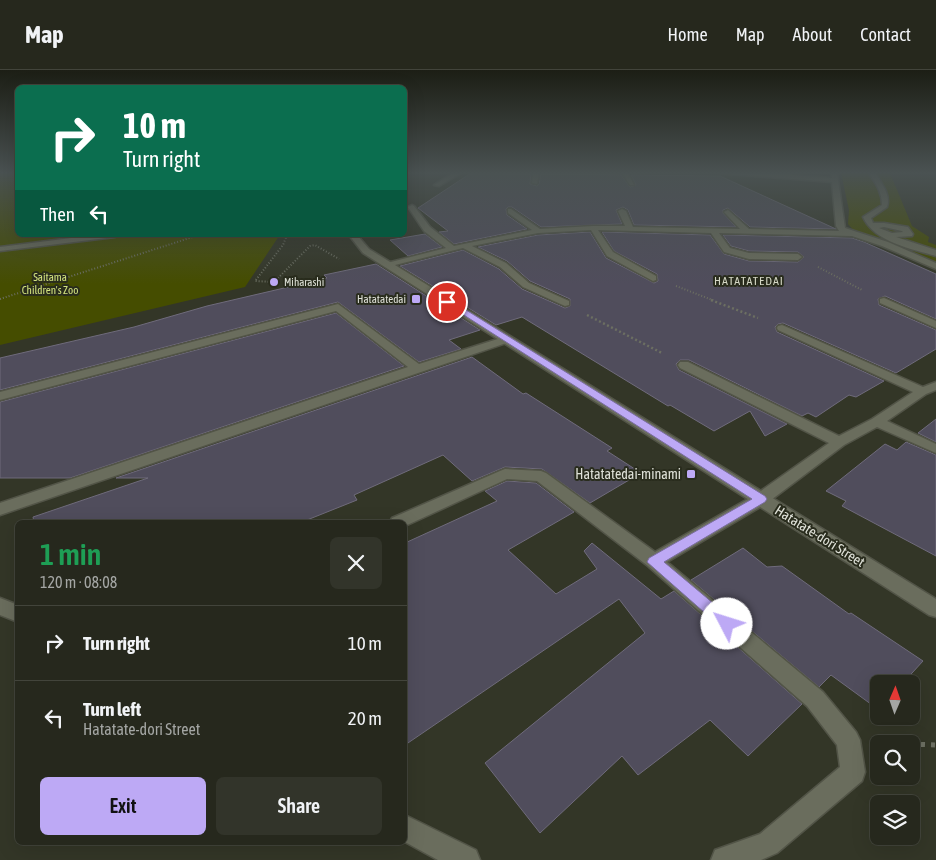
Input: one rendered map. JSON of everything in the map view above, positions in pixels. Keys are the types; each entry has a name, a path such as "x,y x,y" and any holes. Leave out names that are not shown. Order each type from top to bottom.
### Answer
{"street":[{"path":"414,210 427,229 453,249"},
{"path":"622,210 630,229"},
{"path":"838,210 842,230 885,244 936,266"},
{"path":"879,210 867,217 876,230 890,238 936,253"},
{"path":"511,211 538,231"},
{"path":"728,212 747,232"},
{"path":"387,264 538,231 593,228 850,234"},
{"path":"593,228 610,254 653,278"},
{"path":"713,231 727,250 749,256 798,257"},
{"path":"0,249 99,237"},
{"name":"Hatatate-dori Street","path":"355,237 366,251 936,609"},
{"path":"466,246 503,265 526,285 564,303"},
{"path":"884,301 936,325"},
{"path":"0,396 338,307 417,368"},
{"path":"782,328 931,389"},
{"path":"0,509 417,368 508,340"},
{"path":"684,365 839,442"},
{"path":"654,562 761,499 839,442 877,422 931,389"},
{"path":"877,422 936,449"},
{"path":"402,520 505,474 541,476 654,562 815,699 848,740 853,772 768,844 725,860"},
{"path":"0,606 15,613"},
{"path":"407,829 466,860"}],"path":[{"path":"0,299 193,237"},
{"path":"287,237 255,281 274,282 310,246 315,246 343,261"},
{"path":"798,257 884,301"},
{"path":"653,278 782,328"},
{"path":"564,303 684,365"},
{"path":"920,744 936,745"}],"green space":[{"name":"Saitama Children's Zoo","path":"0,210 15,210 15,237 278,237 245,287 0,345"},
{"path":"849,210 905,210 912,226 929,237 928,242 936,245 936,264 855,232 848,224"}],"building":[{"path":"420,210 506,210 507,215 527,229 454,244 439,232 448,231"},
{"path":"516,210 616,210 622,224 541,227"},
{"path":"628,210 723,210 723,213 736,227 634,225"},
{"path":"730,210 794,210 836,229 750,227"},
{"path":"590,232 606,258 654,283 658,281 657,274 614,251 602,232 710,235 724,254 749,261 798,262 804,257 798,252 749,251 731,246 723,235 852,238 864,242 936,274 936,319 885,296 878,299 879,305 936,330 936,349 896,373 783,323 778,324 775,327 777,332 884,381 856,397 849,395 816,417 808,413 802,416 689,360 680,360 676,364 679,370 787,424 765,436 750,411 714,431 670,405 668,406 522,317 496,325 400,266 463,250 499,269 522,289 565,308 570,306 570,299 530,281 507,261 478,247 538,235"},
{"path":"425,234 442,247 408,256 390,240"},
{"path":"376,264 480,330 449,340 461,349 419,362 338,302 0,390 0,358 134,327 207,306 327,278 324,275"},
{"path":"336,313 404,366 70,478 0,478 0,402"},
{"path":"472,357 523,394 526,393 612,448 607,451 641,473 590,503 542,469 505,467 472,481 443,455 354,495 357,500 307,520 34,520 33,517 148,478 116,478"},
{"path":"936,419 936,442 918,433"},
{"path":"906,442 936,455 936,556 842,506 846,501 826,491 885,444 897,450"},
{"path":"507,481 536,483 574,512 508,550 556,594 597,569 584,551 592,543 661,599 674,591 802,704 748,756 710,720 638,775 622,756 540,833 485,763 645,633 619,599 407,744 407,542 497,501 485,491"},
{"path":"743,548 767,567 782,566 849,614 851,613 923,661 910,675 870,675 870,703 831,675 819,687 691,580"}],"place":[{"name":"Miharashi","path":"274,282"},
{"name":"Hatatatedai","path":"416,299"},
{"name":"Hatatatedai-minami","path":"691,474"}],"district":[{"name":"HATATATEDAI","path":"749,281"}],"route":[{"path":"447,302 761,499 654,562 727,624"}]}
